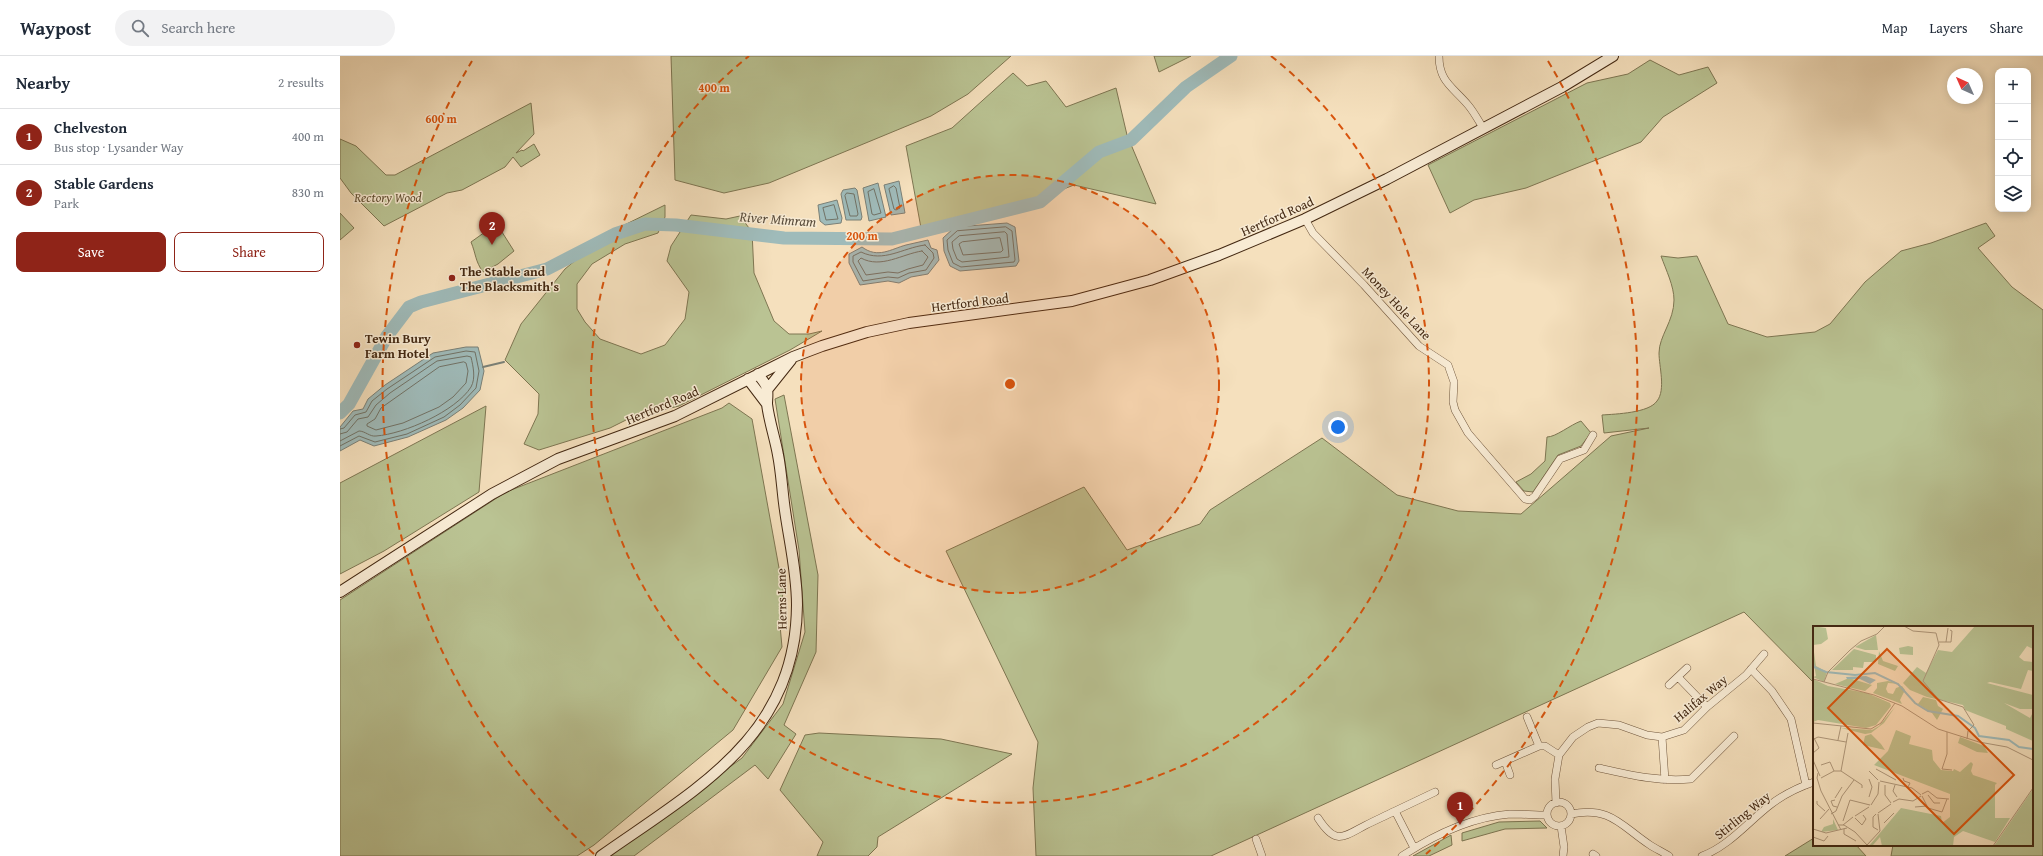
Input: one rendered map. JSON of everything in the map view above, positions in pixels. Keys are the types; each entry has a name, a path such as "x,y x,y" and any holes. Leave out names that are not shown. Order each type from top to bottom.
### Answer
{"main road":[{"name":"Hertford Road","path":"340,592 492,494 558,459 675,416 793,357 867,332 909,323 1072,301 1136,284 1220,255 1304,219 1387,179 1562,87 1613,56"},
{"path":"767,390 793,357"},
{"name":"Herns Lane","path":"601,856 692,792 724,767 750,740 768,712 787,672 796,630 797,603 793,560 778,456 767,404 767,390 758,374"},
{"name":"Herns Lane","path":"748,379 767,404"}],"street":[{"path":"1439,56 1439,63 1445,82 1469,106 1483,128"},
{"name":"Money Hole Lane","path":"1304,219 1313,233 1364,285 1419,346 1448,365 1454,382 1453,402 1455,410 1465,428 1525,499 1530,500 1535,496 1560,459 1584,450 1593,435"},
{"name":"Halifax Way","path":"1556,802 1554,779 1559,755 1573,736 1598,723 1619,725 1647,735 1662,737 1684,730 1707,707 1751,669 1764,654"},
{"path":"1669,685 1687,668"},
{"path":"1751,669 1772,691 1791,719 1806,785"},
{"path":"1678,677 1707,707"},
{"path":"1527,717 1539,746"},
{"path":"1599,768 1634,776 1665,780 1691,779 1734,736"},
{"path":"1662,737 1665,780"},
{"path":"1496,765 1539,746 1545,746 1559,755"},
{"path":"1505,761 1510,774"},
{"name":"Stirling Way","path":"1702,856 1717,851 1772,803 1813,782"},
{"path":"1318,818 1328,831 1336,837 1346,837 1435,792"},
{"path":"1556,802 1566,805 1571,814 1567,823 1561,826 1553,825 1547,815 1548,809 1556,802"},
{"path":"1395,811 1414,848"},
{"path":"1571,814 1586,811 1608,815 1628,827 1649,845 1668,856"},
{"path":"1402,856 1443,832 1478,820 1510,814 1547,815"},
{"path":"1561,826 1564,847 1563,856"},
{"path":"1256,839 1262,856"}],"green space":[{"path":"671,56 1011,56 968,94 931,116 769,183 724,193 675,180"},
{"path":"1154,56 1191,56 1159,72"},
{"path":"1650,60 1679,75 1708,67 1717,83 1663,117 1641,142 1526,188 1474,200 1450,213 1428,165 1587,83 1628,74"},
{"path":"1013,73 1027,86 1046,81 1066,107 1116,88 1127,135 1156,204 1074,185 1022,205 921,228 906,146 952,128"},
{"name":"Rectory Wood","path":"531,103 534,134 516,153 522,150 523,151 534,144 540,155 521,167 513,157 505,167 462,190 447,193 384,226 351,193 340,178 340,139 356,146 386,175 395,175"},
{"path":"665,205 665,217 658,233 625,244 592,264 577,284 577,309 585,322 600,339 641,354 665,345 685,319 689,292 667,261 671,246 691,215 726,219 740,216 752,232 754,273 774,321 789,334 809,334 822,331 790,350 679,406 630,418 610,428 539,450 524,444 538,414 539,394 505,360 521,324 565,269 608,233"},
{"path":"340,213 354,228 340,240"},
{"path":"495,221 514,251 498,264 483,272 477,261 471,242 485,232 485,229"},
{"path":"1986,223 1995,236 1978,248 2012,287 2043,310 2043,856 1891,856 1893,846 2033,846 2033,626 1813,626 1813,682 1744,612 1211,856 1036,856 1033,788 1038,742 946,551 1084,487 1127,550 1200,524 1210,510 1322,438 1397,495 1458,511 1521,514 1611,436 1649,428 1604,433 1602,415 1632,412 1647,408 1653,405 1660,396 1662,384 1659,353 1661,340 1672,315 1674,300 1671,284 1661,256 1678,258 1697,256 1728,324 1767,337 1815,332 1830,324 1865,282 1901,251 1931,243"},
{"path":"784,395 818,575 816,652 784,725 796,734 768,779 755,765 634,856 610,856 742,758 783,704 805,632 799,550 775,399"},
{"path":"729,403 752,419 783,590 780,625 782,647 733,730 594,845 577,856 340,856 340,600 506,492 722,408"},
{"path":"486,406 479,492 384,551 340,574 340,483"},
{"path":"1581,421 1591,433 1581,446 1558,455 1533,492 1524,491 1516,482 1531,474 1545,461 1547,437 1555,435"},
{"path":"819,733 941,739 1012,754 878,837 877,847 868,856 817,856 823,842 780,790 805,735"},
{"path":"1540,821 1547,828 1505,829 1462,841 1462,833 1499,822"},
{"path":"1451,835 1452,845 1429,856 1413,856"},
{"path":"1813,839 1813,846 1857,846 1866,856 1785,856"}],"water":[{"path":"899,181 905,213 891,215 884,185"},
{"path":"878,183 886,217 869,221 863,188"},
{"path":"855,188 857,190 862,217 861,220 846,220 841,194 843,190"},
{"path":"837,200 842,218 841,223 825,225 820,221 818,205"},
{"path":"1007,223 1015,227 1019,261 1016,266 960,271 950,266 944,251 943,238 955,227"},
{"path":"928,240 931,248 937,250 939,260 928,274 911,277 899,283 888,281 860,285 849,263 849,254 862,247 868,251 879,253"},
{"path":"466,347 478,347 484,371 480,390 463,408 446,420 408,437 374,446 360,440 340,451 340,427 353,411 363,409 368,399 385,385 433,353"}],"waterway":[{"name":"River Mimram","path":"340,413 349,404 387,336 409,307 421,302 547,269 615,234 645,224 676,225 784,238 892,239 1040,202 1099,152 1131,140 1186,87 1231,56"},
{"path":"483,367 504,362"}],"place":[{"name":"Stable Gardens","path":"492,245"},
{"name":"The Stable and The Blacksmith's","path":"452,278"},
{"name":"Tewin Bury Farm Hotel","path":"357,345"},
{"name":"Chelveston","path":"1460,825"}]}
